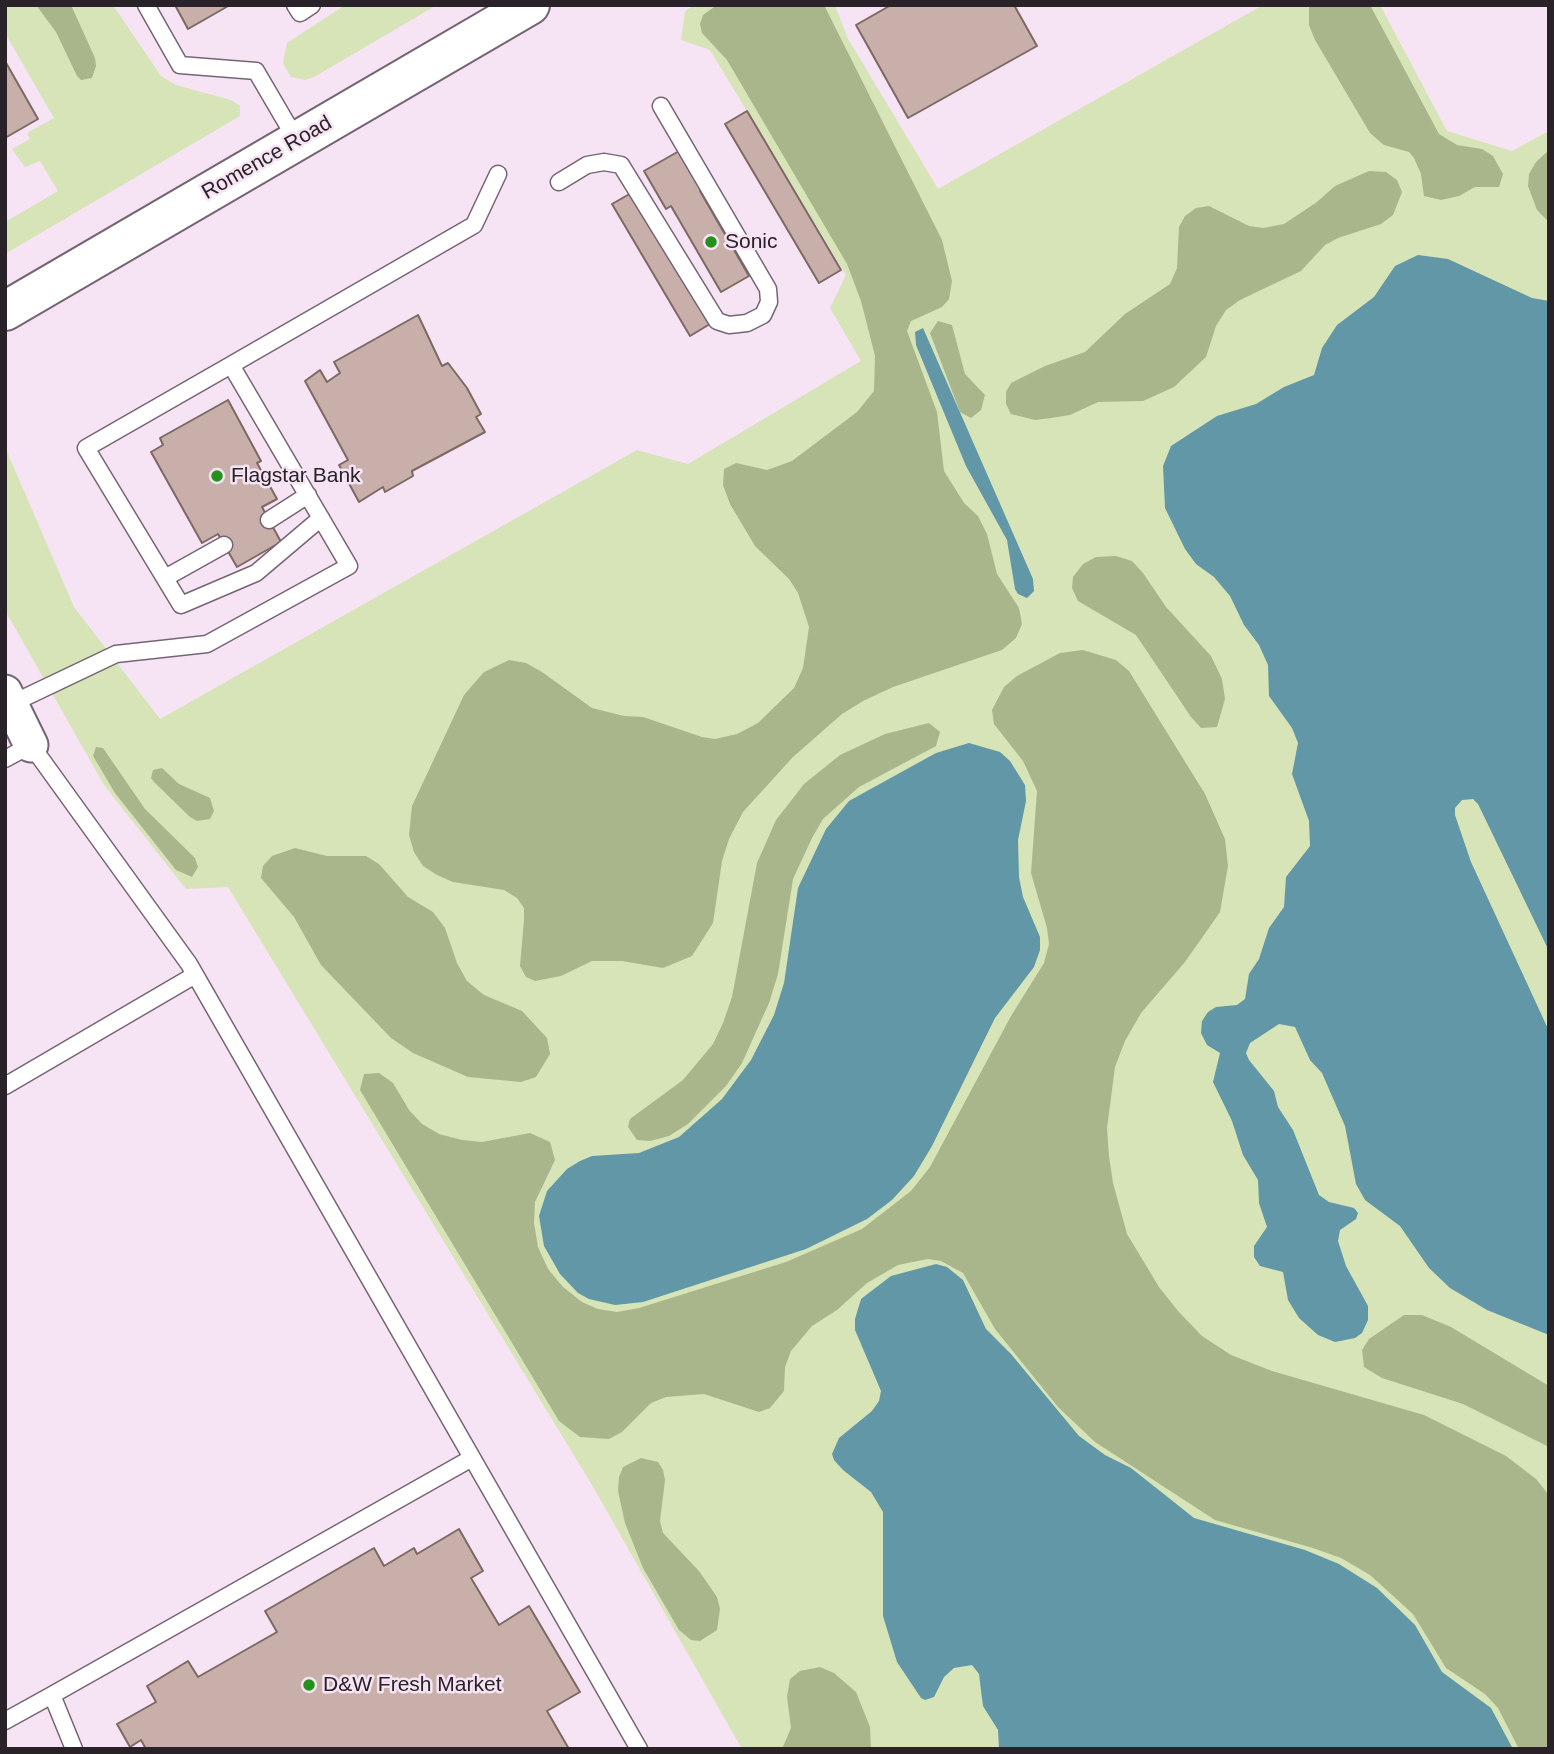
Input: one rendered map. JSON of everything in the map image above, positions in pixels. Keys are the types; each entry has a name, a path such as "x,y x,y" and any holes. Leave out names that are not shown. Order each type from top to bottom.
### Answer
{"street":[{"name":"Romence Road","path":"5,311 530,5"}],"lane":[{"path":"146,5 180,65 257,71 297,141"},
{"path":"295,5 300,13 312,5"},
{"path":"559,183 587,165 604,162 621,164 717,321 729,325 747,323 763,315 769,302 768,289 661,106"},
{"path":"321,518 256,573 181,605 86,448 474,225 498,174"},
{"path":"231,365 349,566 207,644 116,654 12,725 195,975 639,1749"},
{"path":"269,520 307,495"},
{"path":"165,578 224,545"},
{"path":"5,1086 195,975"},
{"path":"5,1721 472,1458"},
{"path":"51,1695 74,1749"}],"green space":[{"path":"5,5 113,5 161,76 176,85 231,100 240,106 240,116 5,254 5,222 58,191 40,161 25,167 12,149 30,139 27,133 54,118 5,33"},
{"path":"36,5 71,5 95,58 96,66 92,78 81,80 77,76 56,32"},
{"path":"345,5 437,5 314,77 305,80 291,77 283,63 287,43"},
{"path":"695,5 835,5 847,37 938,189 1263,5 1380,5 1447,131 1512,151 1549,131 1549,1749 742,1749 592,1485 228,887 186,889 104,785 5,610 5,447 74,607 160,719 637,450 688,464 861,361 830,308 846,275 710,50 681,40 685,11"},
{"path":"717,5 824,5 942,240 952,281 949,299 942,307 911,321 907,331 937,412 944,471 964,503 978,516 987,534 997,574 1019,608 1022,624 1016,638 1002,650 893,687 863,701 842,714 793,757 743,812 729,839 722,861 713,923 692,956 663,968 622,961 592,961 561,976 535,981 526,977 520,966 524,908 517,898 504,890 453,882 437,875 423,866 414,852 409,835 412,806 464,695 484,672 509,660 526,663 542,672 592,708 624,716 643,717 702,737 715,739 737,734 758,723 794,688 803,668 809,627 798,593 789,579 755,546 730,504 723,485 724,469 736,463 767,470 792,461 857,412 874,391 875,356 861,301 847,264 727,60 702,33 700,24 703,15"},
{"path":"1309,5 1370,5 1439,134 1457,145 1482,149 1493,156 1503,174 1499,187 1475,187 1459,196 1441,200 1424,196 1421,174 1409,152 1384,145 1370,133 1315,40 1309,25"},
{"path":"1549,150 1549,222 1537,210 1528,186 1529,174 1536,162"},
{"path":"1369,171 1386,172 1397,180 1402,192 1393,215 1381,224 1325,245 1301,271 1240,300 1226,310 1216,326 1206,357 1174,387 1143,401 1098,402 1070,415 1035,420 1011,414 1006,404 1006,392 1011,383 1045,366 1085,352 1125,314 1170,284 1177,268 1179,227 1185,216 1196,208 1209,206 1249,226 1263,228 1284,224 1335,186"},
{"path":"938,321 952,325 965,374 985,395 981,410 971,418 960,412 930,333"},
{"path":"1116,556 1132,561 1166,607 1211,656 1222,679 1225,699 1217,727 1201,728 1191,717 1136,635 1078,601 1072,588 1073,577 1083,564 1096,557"},
{"path":"1083,650 1116,660 1129,671 1205,794 1225,839 1228,866 1220,912 1185,962 1141,1013 1125,1041 1115,1067 1107,1128 1109,1156 1113,1183 1127,1234 1159,1287 1178,1311 1202,1336 1231,1355 1272,1371 1424,1415 1506,1456 1536,1479 1549,1495 1549,1749 1519,1749 1498,1708 1485,1694 1446,1668 1413,1614 1370,1575 1341,1558 1313,1548 1215,1520 1095,1442 1058,1407 995,1329 963,1273 941,1261 928,1259 898,1265 867,1283 837,1310 812,1326 791,1351 785,1367 784,1391 770,1408 759,1412 704,1394 666,1397 651,1403 622,1432 609,1439 580,1437 559,1421 360,1090 364,1074 379,1073 393,1083 409,1110 422,1124 439,1134 482,1142 530,1133 550,1142 555,1160 535,1202 534,1223 538,1247 548,1269 563,1287 582,1302 598,1309 617,1312 639,1308 786,1262 862,1229 911,1191 930,1167 1011,1016 1044,963 1049,944 1047,928 1031,873 1037,791 1023,761 994,724 992,710 1004,687 1017,676 1060,653"},
{"path":"929,723 940,732 936,746 859,787 823,819 812,838 793,879 778,974 769,1003 742,1063 726,1086 688,1124 669,1136 650,1141 637,1140 628,1127 630,1119 683,1080 713,1044 723,1023 732,997 757,863 776,820 804,784 840,755 885,734"},
{"path":"96,747 103,748 145,809 195,858 198,867 192,877 176,870 115,793 93,756"},
{"path":"162,768 179,784 210,798 214,811 210,819 197,821 190,817 154,782 151,778 153,770"},
{"path":"295,848 327,856 366,856 379,864 408,897 433,912 445,928 457,963 467,981 484,995 522,1011 547,1038 550,1054 536,1077 521,1082 468,1077 413,1053 391,1038 321,965 294,917 261,878 263,866 272,856"},
{"path":"1404,1315 1422,1315 1451,1327 1549,1386 1549,1447 1463,1404 1382,1378 1364,1367 1362,1350 1369,1339"},
{"path":"641,1458 658,1462 663,1470 665,1480 660,1521 663,1533 699,1571 717,1597 720,1609 717,1630 700,1641 691,1640 679,1630 643,1568 625,1523 618,1491 619,1477 623,1467"},
{"path":"820,1667 834,1673 856,1692 870,1727 871,1749 782,1749 791,1728 787,1697 790,1679 800,1671"}],"water":[{"path":"1418,255 1448,259 1532,298 1549,301 1549,951 1478,804 1473,799 1462,800 1455,808 1455,815 1471,862 1549,1031 1549,1335 1487,1310 1450,1288 1429,1268 1400,1226 1365,1200 1356,1184 1345,1126 1322,1073 1310,1060 1295,1027 1279,1024 1250,1043 1246,1053 1274,1091 1278,1107 1293,1130 1319,1195 1329,1202 1354,1208 1358,1213 1356,1219 1340,1230 1338,1241 1346,1266 1368,1306 1368,1320 1362,1333 1355,1338 1335,1342 1318,1335 1299,1318 1288,1300 1283,1272 1260,1266 1254,1257 1254,1246 1267,1227 1259,1203 1258,1180 1243,1155 1232,1121 1213,1082 1220,1053 1207,1045 1201,1033 1202,1021 1208,1012 1216,1007 1237,1005 1245,999 1249,974 1259,959 1269,928 1284,907 1286,877 1310,846 1309,821 1292,774 1298,743 1292,728 1269,696 1268,665 1259,645 1244,625 1230,596 1214,577 1196,564 1185,549 1165,508 1163,466 1171,446 1217,416 1256,404 1284,387 1314,375 1322,348 1337,325 1374,297 1395,266"},
{"path":"923,328 1033,579 1034,591 1027,598 1018,594 1015,589 1007,540 966,466 916,345 915,332"},
{"path":"969,743 1000,752 1010,761 1025,785 1026,801 1018,840 1019,877 1023,897 1040,937 1040,950 1034,967 995,1018 932,1146 914,1176 892,1200 867,1219 806,1249 643,1302 615,1305 589,1299 578,1293 560,1274 544,1246 539,1216 547,1191 567,1169 592,1156 639,1153 679,1137 722,1099 751,1060 774,1015 784,983 798,888 826,829 849,801 936,753"},
{"path":"936,1264 947,1267 963,1280 986,1329 1011,1354 1079,1436 1105,1455 1131,1468 1194,1518 1305,1550 1339,1564 1377,1588 1415,1625 1442,1672 1491,1708 1513,1749 999,1749 998,1730 983,1706 979,1674 972,1665 954,1668 944,1677 934,1697 925,1700 921,1698 897,1662 883,1616 883,1512 871,1492 843,1470 832,1454 839,1438 872,1411 879,1401 881,1391 855,1330 861,1299 891,1276"}],"building":[{"path":"175,5 230,5 188,29"},
{"path":"891,5 1014,5 1037,46 908,118 856,25"},
{"path":"5,61 38,119 5,138"},
{"path":"747,111 841,270 819,283 725,124"},
{"name":"Sonic","path":"679,151 705,188 700,191 749,276 721,292 671,206 666,209 644,171"},
{"path":"633,192 710,324 690,336 612,204"},
{"path":"418,315 442,366 448,363 467,388 481,414 476,417 485,432 412,471 413,476 385,492 383,487 359,502 339,465 348,460 305,381 320,370 327,382 340,373 334,362"},
{"path":"228,400 261,461 257,463 277,499 262,507 281,542 237,567 218,534 202,543 151,452 163,445 160,438"},
{"path":"459,1529 483,1571 471,1578 499,1625 529,1606 580,1692 547,1711 569,1749 146,1749 141,1740 130,1747 117,1724 156,1702 147,1686 188,1661 198,1677 277,1632 265,1611 374,1548 384,1566 414,1548 417,1554"}],"place":[{"name":"Sonic","path":"711,242"},
{"name":"Flagstar Bank","path":"217,476"},
{"name":"D&W Fresh Market","path":"309,1685"}]}
